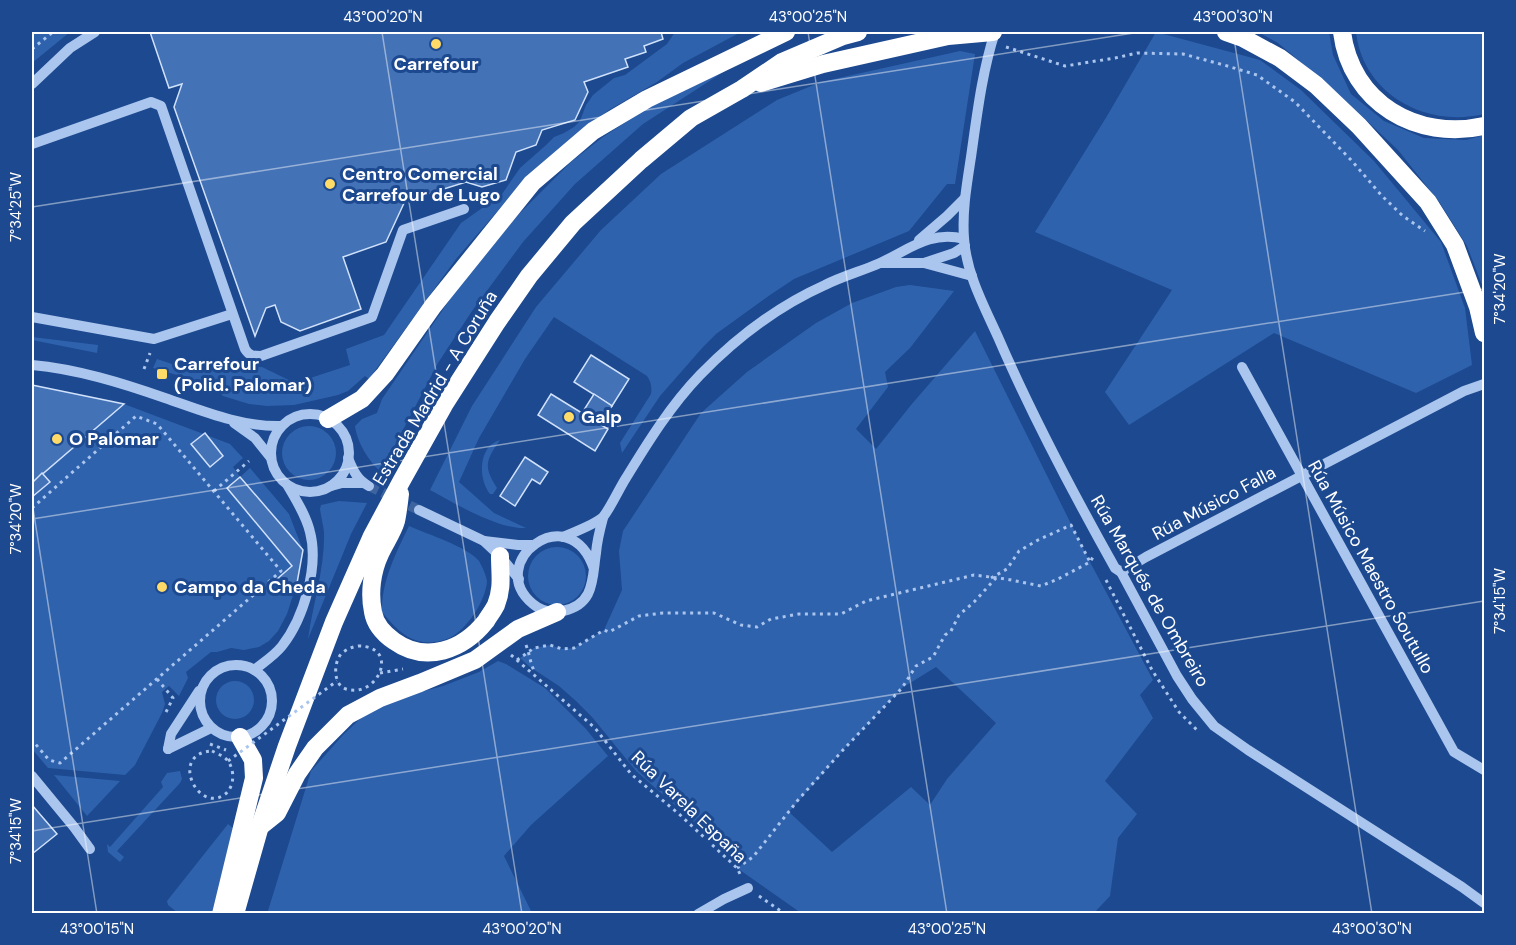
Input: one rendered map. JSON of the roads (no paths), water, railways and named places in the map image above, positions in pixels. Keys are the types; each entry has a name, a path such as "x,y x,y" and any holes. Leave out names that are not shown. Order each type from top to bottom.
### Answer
{"highway":[{"path":"328,419 362,399 385,374 433,306 532,183 584,138 647,99 786,32"},
{"name":"Estrada Madrid - A Coruña","path":"235,914 260,826 287,746 334,622 372,536 444,405 529,276 573,223 641,160 691,118 742,89 782,62 858,32"},
{"path":"1226,32 1280,57 1316,86 1359,126 1428,202 1455,245 1485,333"},
{"path":"1342,32 1346,52 1354,71 1364,87 1388,109 1410,121 1434,129 1467,130 1485,126"},
{"path":"742,89 823,64 948,36 995,39"},
{"path":"402,480 396,522 379,555 372,579 373,614 387,636 413,651 429,653 459,645 481,627 496,605 501,584 500,556"},
{"path":"260,826 277,813 297,774 315,748 348,715 380,698 475,660 518,629 557,612"},
{"path":"221,914 254,778 253,760 240,737"}],"street":[{"path":"32,84 70,48 95,32"},
{"name":"Rúa Marqués de Ombreiro","path":"995,39 977,108 965,198 964,242 972,276 1008,361 1115,568 1121,572 1177,676 1214,726 1485,903"},
{"path":"32,144 150,102 161,106 232,314 247,353 251,356 261,356 372,317 403,230 464,209"},
{"path":"594,569 590,557 574,541 563,537 552,537 542,539 532,545 524,555 519,566 519,579 527,599 546,611 570,610 581,603 589,593 593,582 597,544 603,518 626,478 672,409 698,377 723,352 795,300 824,285 879,264 916,243 965,198"},
{"path":"916,243 952,236 964,242 954,253 924,263"},
{"path":"879,264 924,263 972,276"},
{"path":"32,317 154,339 232,314"},
{"path":"32,364 115,381 229,420 262,427 281,426"},
{"name":"Rúa Músico Maestro Soutullo","path":"1242,367 1454,752 1485,770"},
{"name":"Rúa Músico Falla","path":"1121,572 1464,391 1485,384"},
{"path":"328,487 338,480 348,458 348,446 344,435 328,419 316,415 303,415 281,426 271,447 271,458 280,478 297,490 318,491 342,483 366,484 354,474 348,458"},
{"path":"229,420 255,438 271,458"},
{"path":"254,670 274,655 289,636 300,612 310,575 313,557 310,531 288,485"},
{"path":"419,510 484,541 519,579"},
{"path":"563,537 603,518"},
{"path":"484,541 532,545"},
{"path":"202,686 200,709 204,720 220,734 230,737 251,734 260,728 267,719 272,697 269,686 254,670 242,665 230,665 219,669 209,676 202,686 171,734 168,749 212,728"},
{"path":"32,776 90,849"},
{"path":"698,914 748,888"}],"tunnel":[{"path":"369,486 419,510"}],"place":[{"name":"Carrefour","path":"436,44"},
{"name":"Centro Comercial Carrefour de Lugo","path":"330,184"},
{"name":"Carrefour (Polid. Palomar)","path":"162,374"},
{"name":"Galp","path":"569,417"},
{"name":"O Palomar","path":"57,439"},
{"name":"Campo da Cheda","path":"162,587"}]}
